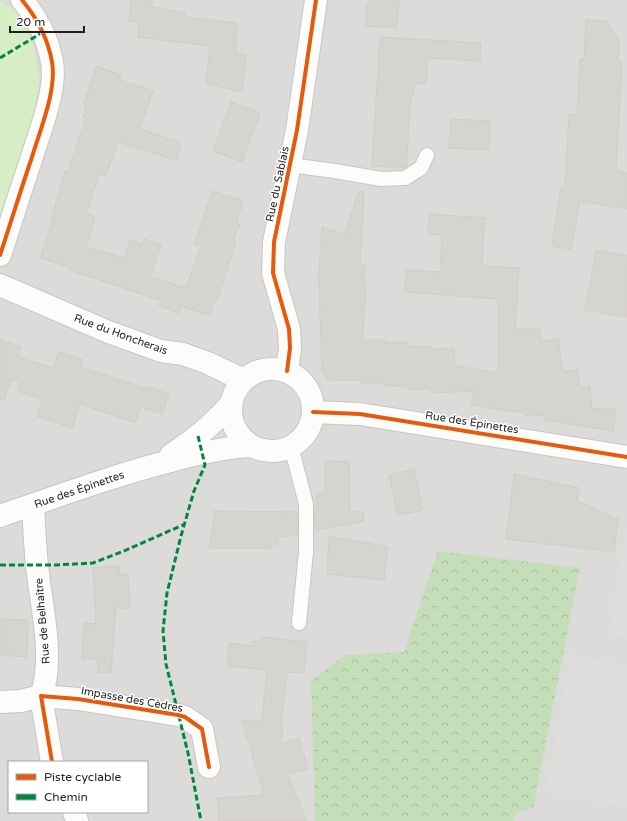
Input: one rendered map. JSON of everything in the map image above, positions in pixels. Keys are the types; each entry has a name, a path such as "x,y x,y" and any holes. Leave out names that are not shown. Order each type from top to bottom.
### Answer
{"street":[{"path":"0,255 45,116 52,87 53,63 47,41 37,20 22,0"},
{"name":"Rue du Sablais","path":"287,371 290,348 289,329 273,273 274,242 297,130 316,0"},
{"name":"Rue du Honcherais","path":"0,285 106,331 162,351 183,354 208,363 244,380"},
{"path":"268,368 287,371 298,378 306,387 312,399 313,412 310,426 302,437 291,446 281,450 261,449 252,446 244,440 233,423 231,404 238,387 251,374 268,368"},
{"name":"Rue des Épinettes","path":"158,464 198,436 231,404"},
{"name":"Rue des Épinettes","path":"313,412 360,414 627,457"},
{"name":"Rue des Épinettes","path":"0,516 104,479 158,464 232,446 252,446"},
{"name":"Rue de Belhaître","path":"32,505 47,664 41,696"},
{"path":"0,702 21,701 41,696 52,761"},
{"name":"Impasse des Cèdres","path":"41,696 78,699 185,716 202,729 209,767"}],"lane":[{"path":"290,165 380,179 405,178 421,168 427,155"},
{"path":"291,446 306,504 306,552 299,623"}],"shaded area":[{"path":"0,0 627,0 627,821 0,821"},
{"path":"627,527 627,638 609,635"},
{"path":"571,655 627,665 627,803 625,806 546,792"}],"green space":[{"path":"0,1 13,8 24,18 34,47 39,79 34,111 0,218"},
{"path":"438,551 580,568 533,808 516,813 513,821 315,821 311,681 345,655 404,652"}],"building":[{"path":"131,0 152,0 152,7 185,13 184,17 237,23 236,52 246,55 242,92 206,83 210,46 138,37 139,23 129,21"},
{"path":"369,0 399,0 397,28 366,26 367,3 369,3"},
{"path":"586,20 607,21 619,42 618,62 622,62 616,171 627,173 627,209 580,201 571,249 552,246 561,187 565,187 569,114 577,115 580,59 584,60"},
{"path":"380,37 481,43 480,61 427,58 426,84 414,83 414,95 411,94 406,168 372,166"},
{"path":"96,66 121,75 120,80 153,91 140,129 181,143 176,160 118,142 106,176 99,174 86,214 95,217 86,247 124,258 130,240 142,244 144,239 161,245 150,277 186,288 201,246 195,244 212,191 243,201 236,224 240,224 233,242 236,243 216,303 214,302 209,315 181,306 179,313 159,306 161,301 70,270 71,268 40,258 52,221 51,220 65,171 68,172 86,118 83,117 86,107 83,105"},
{"path":"231,102 260,113 242,162 213,151"},
{"path":"451,119 490,121 489,150 449,148"},
{"path":"359,191 364,193 360,265 365,266 364,285 366,285 362,340 385,340 385,343 408,342 408,346 431,346 431,349 454,348 455,366 498,373 498,299 405,292 406,270 440,272 442,235 428,234 429,214 485,218 482,266 519,268 515,329 539,329 542,341 558,339 563,371 578,370 580,388 590,387 592,409 616,408 613,431 545,420 545,415 525,416 525,413 471,405 473,391 431,393 431,389 408,389 407,386 385,386 384,383 361,384 361,380 329,380 322,371 318,282 322,227 344,234"},
{"path":"596,250 627,256 627,317 585,310"},
{"path":"0,340 21,347 18,357 53,368 59,352 83,360 81,367 147,389 148,387 169,394 162,414 141,407 135,423 80,404 72,428 37,416 42,399 18,391 21,382 11,379 4,400 0,399"},
{"path":"325,461 349,462 350,512 363,512 364,521 314,531 314,512 316,512 317,494 325,494"},
{"path":"414,469 423,510 397,515 389,475"},
{"path":"514,474 579,488 577,501 618,519 614,552 506,539"},
{"path":"214,511 298,512 298,534 278,538 278,544 271,544 271,548 209,548 214,520"},
{"path":"329,536 388,547 384,580 327,574"},
{"path":"120,566 119,574 128,575 130,608 116,608 111,673 98,672 97,659 82,658 84,623 96,624 93,568"},
{"path":"0,619 28,620 27,657 0,655"},
{"path":"262,637 307,642 304,673 287,672 281,723 283,723 281,744 299,738 308,769 287,774 307,821 219,821 217,798 264,795 242,720 262,721 267,670 227,666 229,643 253,646 253,641 262,642"}],"marked path":[{"path":"0,58 43,32"},
{"path":"198,436 205,465 194,491 181,536 167,593 163,631 166,664 188,753 201,821"},
{"path":"0,565 56,565 93,563 185,524"}],"cycle path":[{"path":"0,255 47,110 52,85 52,62 48,45 37,21 22,0"},
{"path":"287,371 290,348 289,329 273,273 274,242 297,130 316,0"},
{"path":"313,412 360,414 627,457"},
{"path":"52,761 41,696 78,699 185,717 202,729 209,767"}]}
